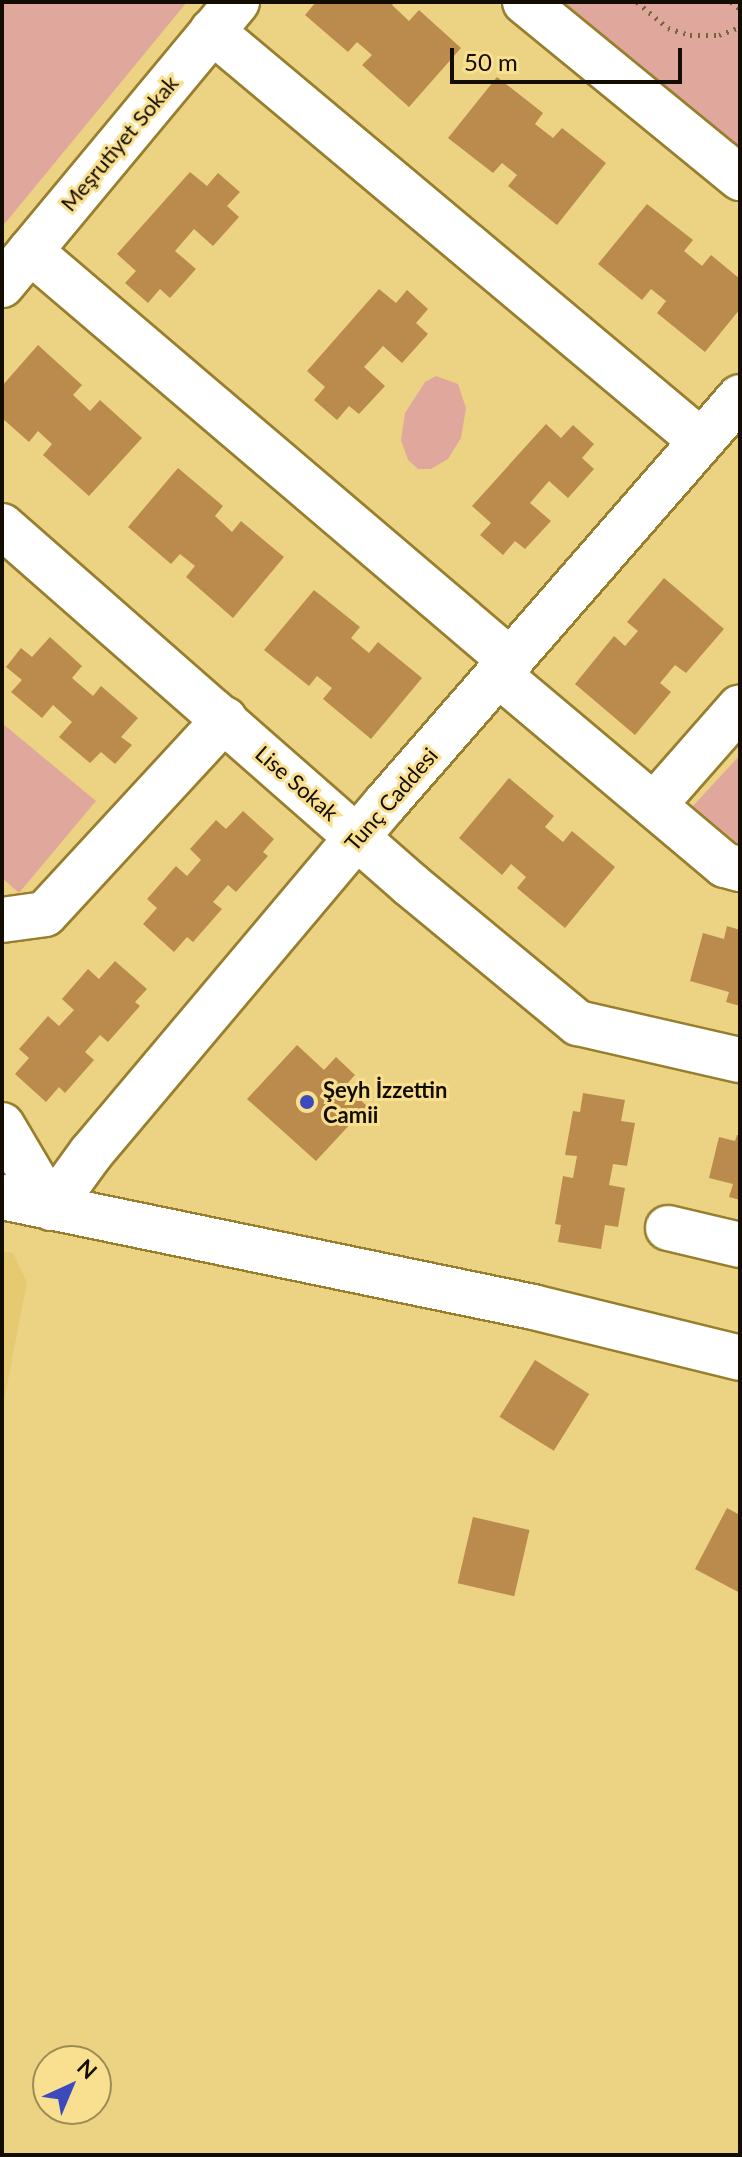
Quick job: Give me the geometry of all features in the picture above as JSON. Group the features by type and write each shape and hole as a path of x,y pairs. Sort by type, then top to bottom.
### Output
{"street":[{"path":"525,2 740,178"},
{"path":"224,16 725,424"},
{"name":"Meşrutiyet Sokak","path":"2,285 224,16"},
{"path":"30,251 505,668 654,805 725,865 740,869"},
{"name":"Tunç Caddesi","path":"51,1208 91,1153 358,836 725,424"},
{"name":"Lise Sokak","path":"8,544 225,719 578,1023 740,1060"},
{"path":"654,805 740,707"},
{"path":"2,920 45,914 225,719"},
{"path":"2,1125 51,1208"},
{"path":"2,1197 533,1307 740,1358"},
{"path":"668,1228 740,1245"}],"path":[{"path":"637,2 668,28 690,35 719,35 740,27"},
{"path":"731,2 740,9"}],"shaded area":[{"path":"2,2 187,2 2,227"},
{"path":"564,2 740,2 740,150"},
{"path":"436,376 458,384 466,408 461,438 448,459 431,469 418,469 408,460 401,440 405,413 425,382"},
{"path":"2,723 96,801 19,893 2,878"},
{"path":"740,755 740,845 693,806"},
{"path":"2,1251 13,1253 27,1282 2,1411"}],"building":[{"path":"316,2 395,2 392,5 409,21 419,10 461,48 409,107 362,65 372,55 357,42 348,52 305,15"},
{"path":"497,77 543,113 535,124 553,138 562,128 606,163 557,225 508,186 517,175 502,163 493,173 448,138"},
{"path":"190,172 207,186 218,173 240,192 227,206 239,217 213,246 194,229 175,251 196,269 170,298 160,289 148,303 125,283 136,271 117,254"},
{"path":"647,204 693,240 684,251 702,266 711,255 740,279 740,309 705,352 657,313 666,301 651,289 642,300 598,264"},
{"path":"379,289 396,303 407,290 428,309 416,323 428,334 402,363 383,346 364,367 385,386 359,414 349,406 337,420 314,400 325,387 307,371"},
{"path":"38,345 82,385 73,395 90,411 100,400 142,438 89,496 43,455 52,444 38,431 29,442 2,418 2,386"},
{"path":"546,424 561,438 573,425 594,444 582,458 594,469 568,498 549,481 530,503 551,521 525,549 515,541 503,555 480,535 491,523 472,506"},
{"path":"178,468 223,506 215,516 232,532 241,521 284,557 233,618 186,577 195,566 180,554 171,564 128,527"},
{"path":"664,578 724,629 686,673 675,665 660,683 671,692 635,735 575,684 614,636 625,646 638,631 627,622"},
{"path":"314,590 360,627 351,638 369,653 378,642 422,678 371,739 323,699 332,688 317,676 309,686 264,650"},
{"path":"50,637 82,666 72,678 93,696 101,686 138,718 121,737 132,745 115,764 101,752 90,763 59,737 72,722 53,705 42,718 11,692 22,680 6,667 21,648 32,657"},
{"path":"509,778 554,816 545,827 563,842 572,831 615,867 565,928 517,888 526,877 511,864 502,875 459,838"},
{"path":"243,811 274,839 263,852 268,856 236,892 228,885 213,902 222,909 193,942 187,937 174,952 143,924 157,908 147,899 176,866 187,876 201,860 190,849 216,820 226,829"},
{"path":"727,926 740,930 740,1006 726,1002 729,992 690,981 703,933 724,939"},
{"path":"115,961 147,989 135,1002 140,1006 108,1042 100,1035 85,1052 94,1060 65,1093 59,1087 46,1102 15,1074 29,1058 19,1049 48,1016 59,1026 74,1010 62,999 88,969 99,979"},
{"name":"Şeyh İzzettin Camii","path":"297,1045 324,1070 336,1057 355,1075 345,1086 367,1106 316,1161 247,1099"},
{"path":"583,1093 625,1100 621,1121 635,1123 627,1166 613,1164 609,1185 625,1188 618,1227 605,1225 601,1249 558,1242 561,1225 555,1224 563,1176 573,1178 577,1156 565,1155 573,1111 580,1112"},
{"path":"740,1135 740,1200 729,1197 733,1184 709,1178 719,1137 735,1141"},
{"path":"535,1360 589,1394 554,1451 499,1417"},
{"path":"727,1508 740,1515 740,1593 695,1569"},
{"path":"473,1517 530,1530 514,1596 458,1583"}],"place":[{"name":"Şeyh İzzettin Camii","path":"307,1102"}]}
